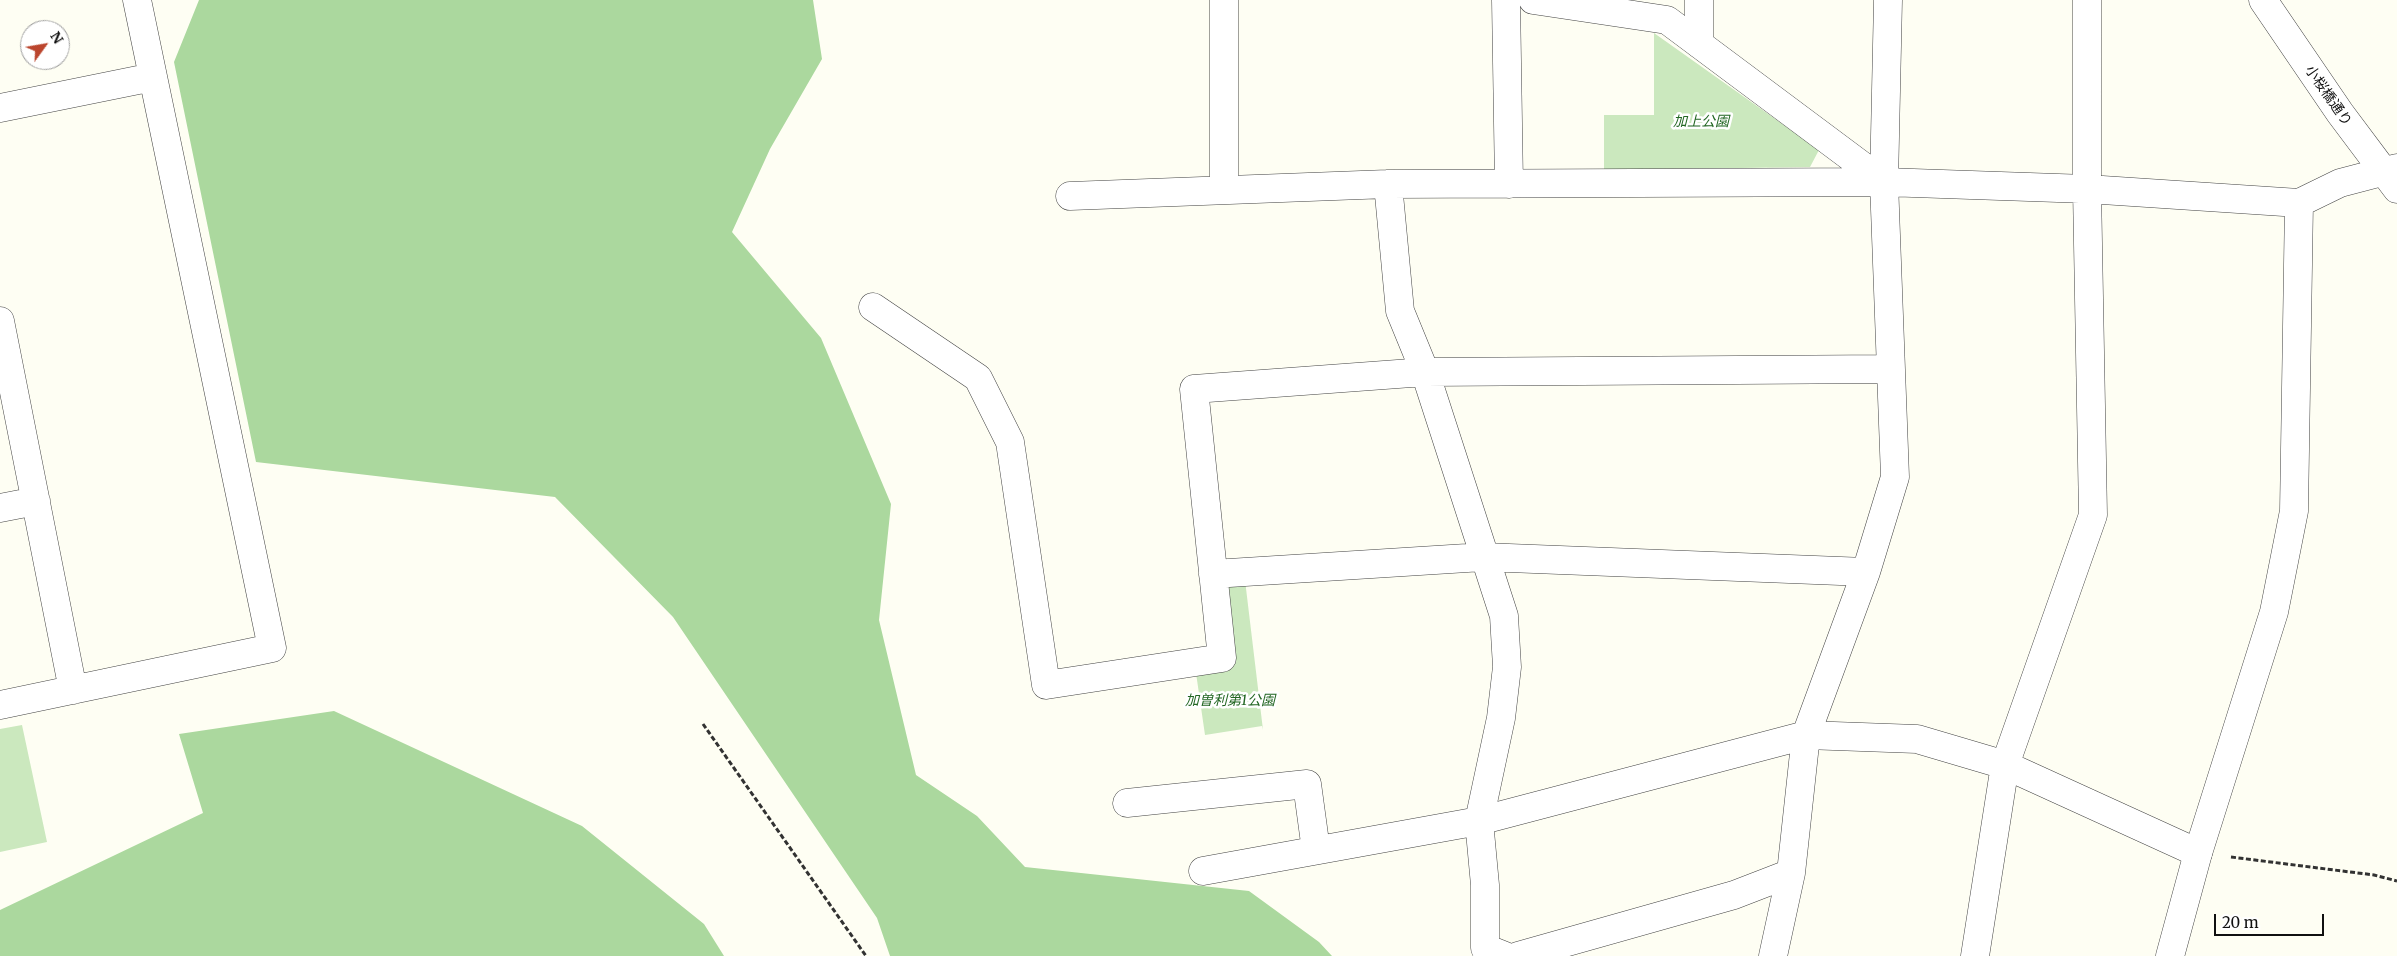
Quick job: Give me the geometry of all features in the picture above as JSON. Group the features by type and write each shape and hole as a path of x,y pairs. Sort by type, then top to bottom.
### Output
{"street":[{"path":"0,705 272,648 137,0"},
{"path":"1224,0 1224,190"},
{"path":"1506,0 1509,184"},
{"path":"1533,0 1667,20 1884,182"},
{"path":"1699,0 1699,44"},
{"path":"1773,956 1791,873 1806,735 1866,572 1895,477 1884,182 1888,0"},
{"path":"1975,956 2006,765 2093,515 2086,189 2087,0"},
{"name":"小桜橋通り","path":"2266,1 2340,113 2393,177"},
{"path":"0,108 153,77"},
{"path":"1070,196 1388,184 1884,182 2086,189 2299,203 2340,184 2393,177"},
{"path":"1388,184 1400,311 1425,372 1483,557 1504,616 1507,667 1501,718 1479,821 1485,885 1485,948 1504,956"},
{"path":"2170,956 2198,853 2274,612 2294,511 2299,203"},
{"path":"873,307 978,378 1010,442 1046,686 1222,658 1194,390 1425,372 1891,369"},
{"path":"0,321 73,690"},
{"path":"0,508 36,500"},
{"path":"1213,574 1483,557 1866,572"},
{"path":"1203,871 1479,821 1806,735 1917,739 2006,765 2198,853"},
{"path":"1128,803 1308,784 1316,850"},
{"path":"1518,956 1734,895 1791,873"}],"path":[{"path":"703,724 866,956"},
{"path":"2198,853 2374,875 2397,881"}],"green space":[{"path":"199,0 813,0 822,59 770,149 732,232 821,338 891,504 879,620 916,775 977,816 1025,867 1249,891 1319,942 1332,956 890,956 877,918 673,617 555,497 256,462 174,62"},
{"name":"加上公園","path":"1654,33 1819,150 1810,167 1604,170 1604,115 1654,115"},
{"name":"加曽利第1公園","path":"1245,580 1263,730 1262,726 1205,735 1196,673 1228,669 1222,592 1234,581"},
{"path":"334,711 582,826 704,924 724,956 0,956 0,910 203,813 179,734"},
{"path":"22,725 47,842 0,852 0,729"}]}
